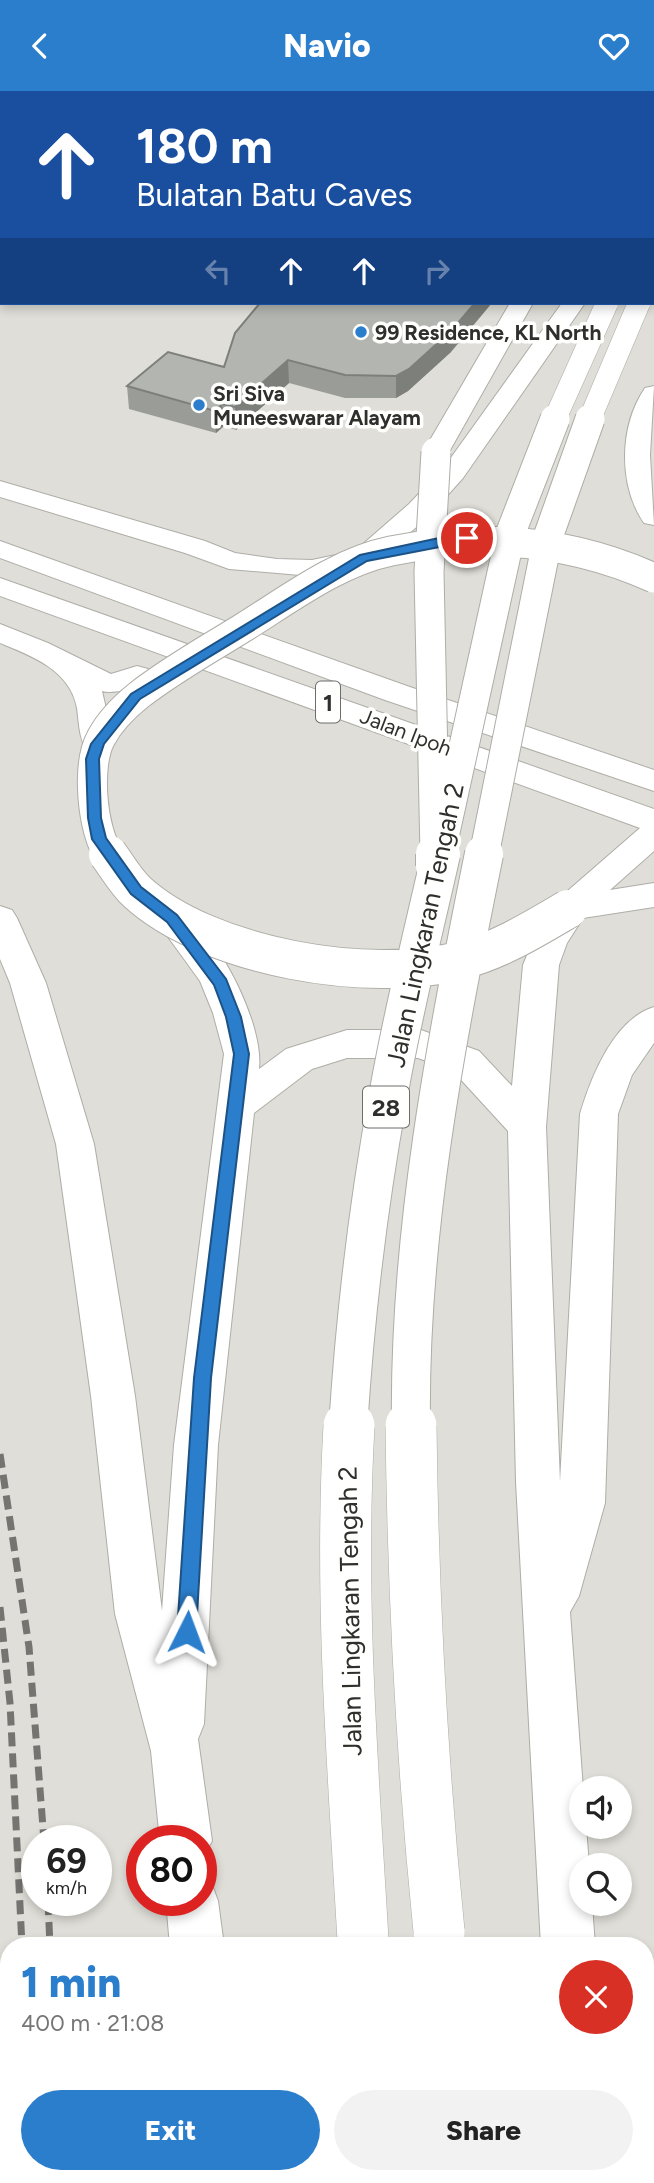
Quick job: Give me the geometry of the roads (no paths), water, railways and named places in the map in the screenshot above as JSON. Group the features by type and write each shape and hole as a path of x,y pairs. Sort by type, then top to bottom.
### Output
{"main road":[{"path":"435,869 429,572 436,452 520,305"},
{"path":"572,305 454,472 419,510 364,558 135,697 98,744 91,772 99,839 136,890 172,919 208,937 279,959 374,968 445,964 511,941 568,909 654,833"},
{"name":"Jalan Lingkaran Tengah 2","path":"364,1937 349,1701 344,1524 352,1365 369,1215 388,1095 435,869 511,532 545,441 606,305"},
{"name":"Jalan Lingkaran Tengah 2","path":"440,1937 427,1812 413,1601 410,1388 414,1287 439,1097 468,932 548,537 578,447 638,305"},
{"path":"654,393 649,425 637,438 636,461 654,517"},
{"path":"0,489 195,547 229,561 312,568 439,541 496,539 575,551 654,578"},
{"path":"195,547 268,549 324,543 370,530 419,510"},
{"path":"0,633 110,684 137,675 267,591 267,586 195,568 152,553 103,520"},
{"name":"Jalan Ipoh","path":"0,549 396,693 654,781"},
{"name":"Jalan Ipoh","path":"0,586 654,821"},
{"path":"61,662 88,691 98,744"},
{"path":"568,909 654,895"},
{"path":"567,1937 538,1482 527,1127 541,965 547,946 568,909"},
{"path":"0,918 28,983 75,1144 113,1397 139,1614 176,1751 184,1825"},
{"path":"172,919 221,983 234,1017 242,1054 196,1445 176,1751"},
{"path":"547,1621 582,1503 599,1114 604,1095 623,1056 632,1042 654,1020"},
{"path":"235,1107 299,1059 347,1044 421,1044 466,1061 527,1127"},
{"path":"194,1916 196,1937"}],"railway":[{"path":"0,1454 29,1647 43,1825"},
{"path":"0,1607 10,1703 22,1937"},
{"path":"49,1916 50,1937"}],"place":[{"name":"99 Residence, KL North","path":"361,332"},
{"name":"Sri Siva Muneeswarar Alayam","path":"199,405"}]}
